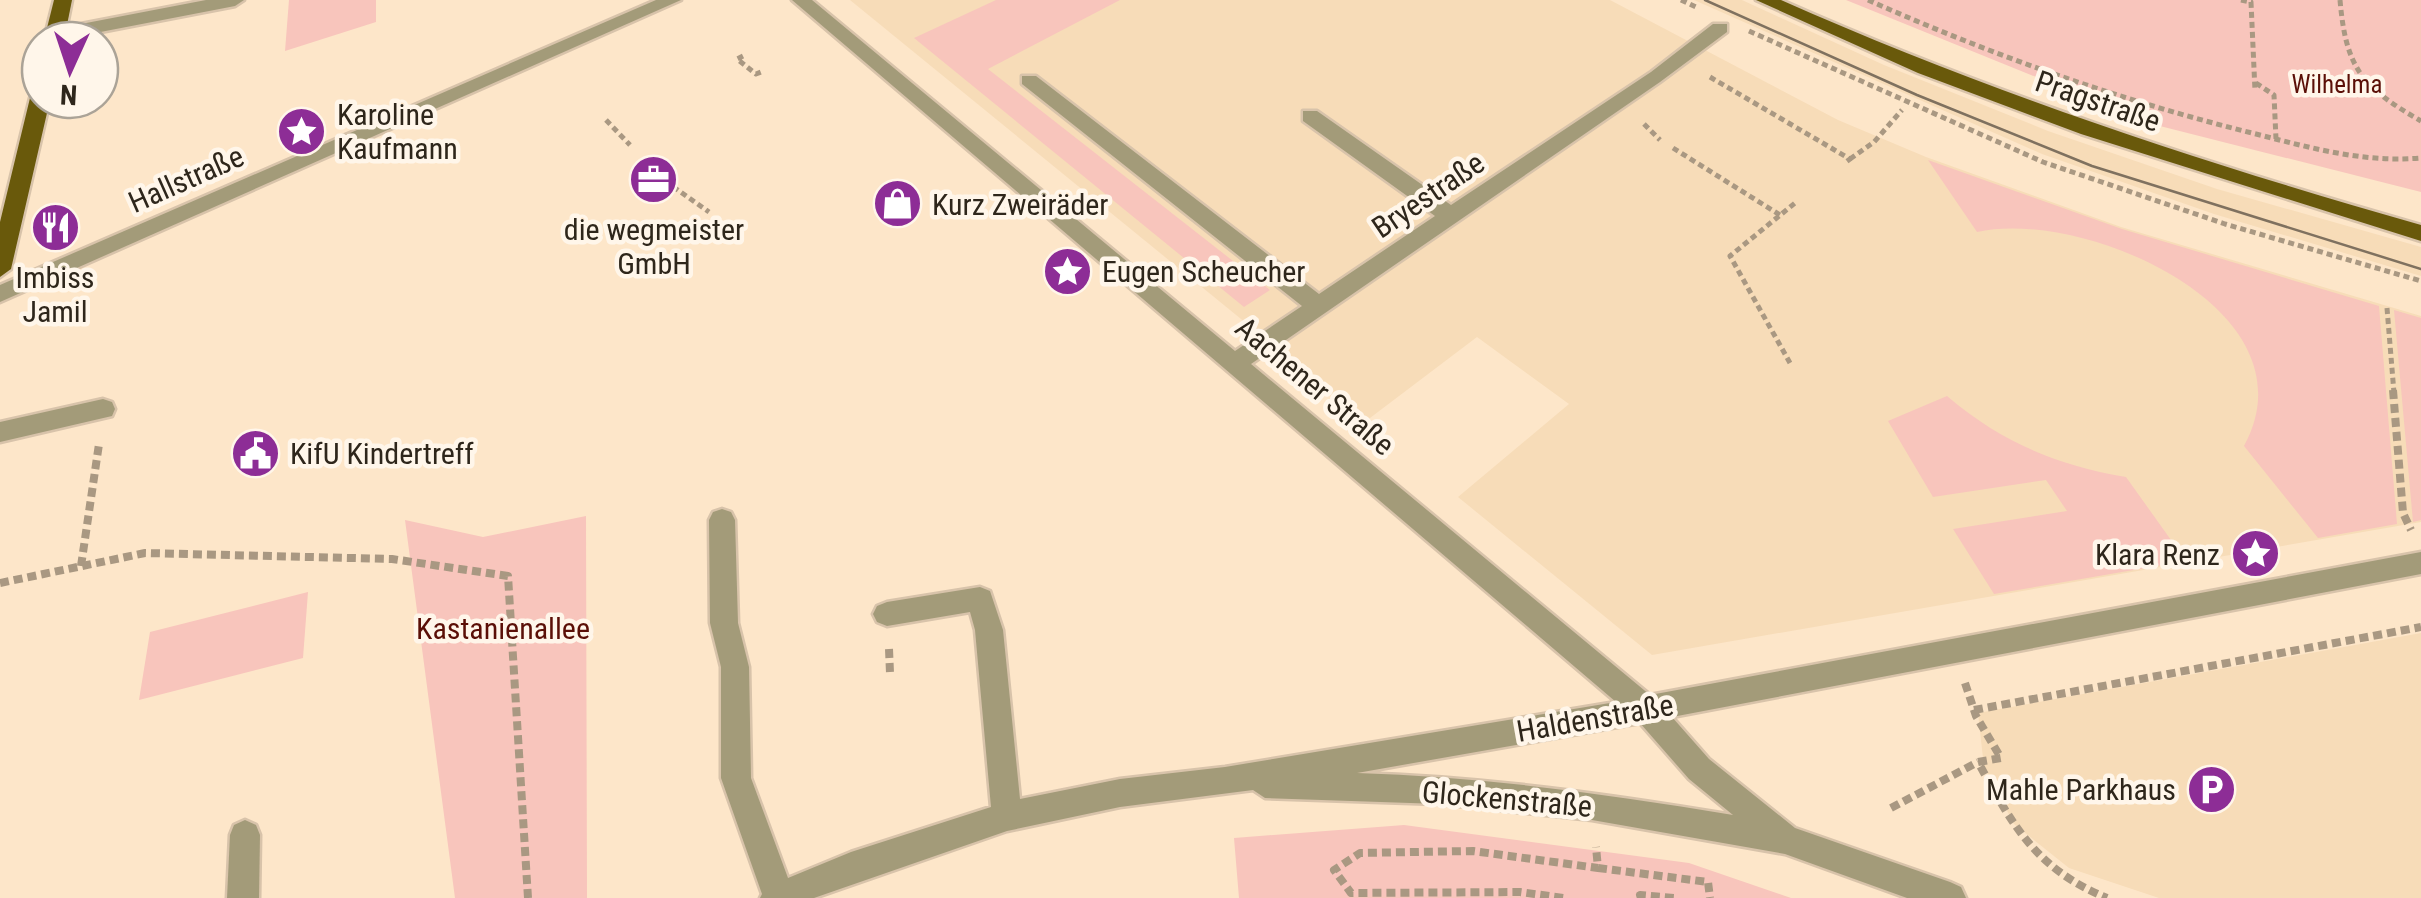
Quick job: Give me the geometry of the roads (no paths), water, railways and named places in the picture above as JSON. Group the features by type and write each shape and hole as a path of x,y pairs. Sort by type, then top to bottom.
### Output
{"main road":[{"name":"Pragstraße","path":"1765,0 1845,37 2022,107 2229,178 2421,234"},
{"path":"0,270 35,120"}],"street":[{"path":"120,24 235,0"},
{"name":"Hallstraße","path":"0,294 672,0"},
{"name":"Aachener Straße","path":"801,0 1647,710"},
{"name":"Bryestraße","path":"1236,362 1720,28"},
{"path":"1029,80 1318,306"},
{"path":"1310,116 1451,216"},
{"path":"0,432 104,409"},
{"path":"722,520 724,623 734,667 736,778 778,897"},
{"name":"Haldenstraße","path":"778,897 851,867 1007,816 1120,794 1225,781 1647,710 2421,563"},
{"path":"887,614 980,600 989,630 1007,816"},
{"name":"Glockenstraße","path":"1647,710 1699,770 1786,840"},
{"name":"Glockenstraße","path":"1225,781 1440,790 1592,806 1786,840 1950,898"},
{"path":"243,898 245,834"}],"tram line":[{"path":"1705,0 1917,95 2092,166 2421,269"}],"place":[{"name":"Karoline Kaufmann","path":"302,131"},
{"name":"die wegmeister GmbH","path":"654,180"},
{"name":"Kurz Zweiräder","path":"897,204"},
{"name":"Imbiss Jamil","path":"55,228"},
{"name":"Eugen Scheucher","path":"1067,271"},
{"name":"KifU Kindertreff","path":"255,453"},
{"name":"Klara Renz","path":"2255,554"},
{"name":"Mahle Parkhaus","path":"2211,789"}],"park label":[{"name":"Wilhelma","path":"2337,84"},
{"name":"Kastanienallee","path":"503,628"}]}
